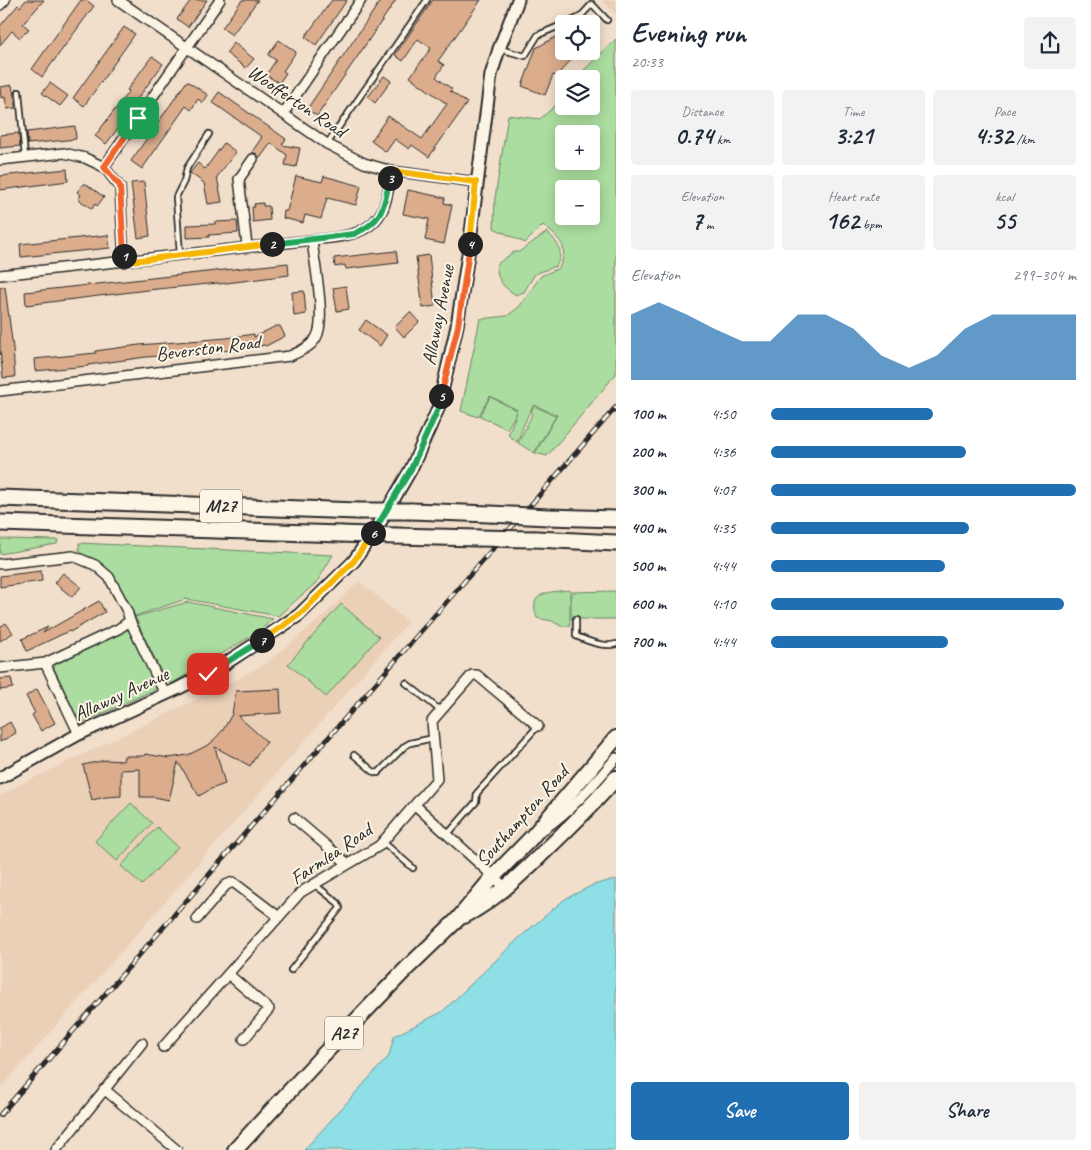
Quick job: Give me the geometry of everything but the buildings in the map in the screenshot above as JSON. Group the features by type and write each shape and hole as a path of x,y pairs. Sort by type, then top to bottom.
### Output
{"highway":[{"name":"M27","path":"0,498 616,519"},
{"name":"M27","path":"0,523 616,543"}],"main road":[{"name":"Southampton Road","path":"235,1150 406,968 457,920 493,877 531,838 616,738"},
{"name":"Southampton Road","path":"457,920 482,907 506,888 586,811 616,778"}],"street":[{"path":"0,5 5,0"},
{"name":"Woofferton Road","path":"118,0 327,144 364,163 392,171 476,182"},
{"path":"147,105 220,0"},
{"path":"283,114 361,0"},
{"name":"Allaway Avenue","path":"0,778 79,734 220,667 299,615 354,561 381,521 411,469 438,409 458,326 491,75 518,0"},
{"path":"104,167 138,118"},
{"path":"0,160 64,153 84,158 104,167 120,186 124,262"},
{"path":"247,246 239,179 253,159"},
{"path":"0,275 354,234 366,229 376,220 384,208 392,171"},
{"name":"Beverston Road","path":"0,391 290,356 304,349 316,338 320,321 312,240"},
{"path":"0,564 73,556 95,564 110,577 164,694"},
{"path":"0,668 45,663 118,629 130,621"},
{"path":"45,663 79,734"},
{"name":"Farmlea Road","path":"163,1047 301,892 379,846 437,779 432,721 472,675 478,675 538,726"},
{"path":"531,838 562,817 616,758"},
{"path":"415,805 506,888"},
{"path":"294,818 348,864"},
{"path":"197,919 226,885 231,882 279,917"},
{"path":"228,974 269,1009 244,1039"},
{"path":"56,1150 142,1043"},
{"path":"104,1089 177,1150"}],"lane":[{"path":"327,144 427,0"},
{"path":"582,15 592,4 607,20"},
{"path":"499,49 525,56 538,35 555,28"},
{"path":"19,92 25,157"},
{"path":"180,255 176,198 184,182 187,168 210,134"},
{"path":"576,619 576,636 589,642 611,646 616,644"},
{"path":"406,683 441,711"},
{"path":"447,835 476,802 477,793 538,726"},
{"path":"354,755 374,772 378,773 405,746 410,743 434,738"},
{"path":"383,842 413,868"},
{"path":"290,970 340,908 340,905 314,884"}],"shaded area":[{"path":"601,0 616,0 616,14"},
{"path":"359,581 408,622 0,1089 0,796 232,682 266,663 321,618"}],"green space":[{"path":"616,39 616,374 547,456 535,453 557,415 534,405 517,442 508,435 517,412 507,429 480,416 490,397 517,410 490,396 478,417 461,411 480,319 507,316 519,307 541,276 559,268 564,254 562,244 543,225 525,243 494,228 495,198 508,115 540,119 555,106 555,115 600,115 600,70 584,70 594,60 600,60 600,54"},
{"path":"547,232 559,248 559,261 556,266 535,274 524,292 516,295 507,289 499,279 497,264 514,252 519,252"},
{"path":"534,406 556,416 534,453 518,443 531,417"},
{"path":"0,539 58,540 57,544 0,554"},
{"path":"79,543 333,555 317,582 278,616 186,599 135,616 115,578 97,560 79,555"},
{"path":"570,590 570,626 561,626 552,621 537,618 535,603 538,598 548,593"},
{"path":"616,591 616,619 571,619 571,592"},
{"path":"188,602 273,619 258,632 171,684 164,678 135,617"},
{"path":"341,604 379,637 326,697 288,664"},
{"path":"128,629 158,688 80,724 54,668 56,662"},
{"path":"131,803 152,823 117,861 95,841"},
{"path":"157,827 178,847 142,885 121,866"}],"water":[{"path":"616,879 616,1150 304,1150 389,1056 394,1036 442,1012 519,938 565,899 593,885"}],"railway":[{"path":"0,1115 616,407"}],"route":[{"path":"138,118 104,167 120,186 124,262 354,234 366,229 376,220 384,208 392,171 476,182 458,326 438,409 411,469 381,521 354,561 299,615 208,674"}]}
